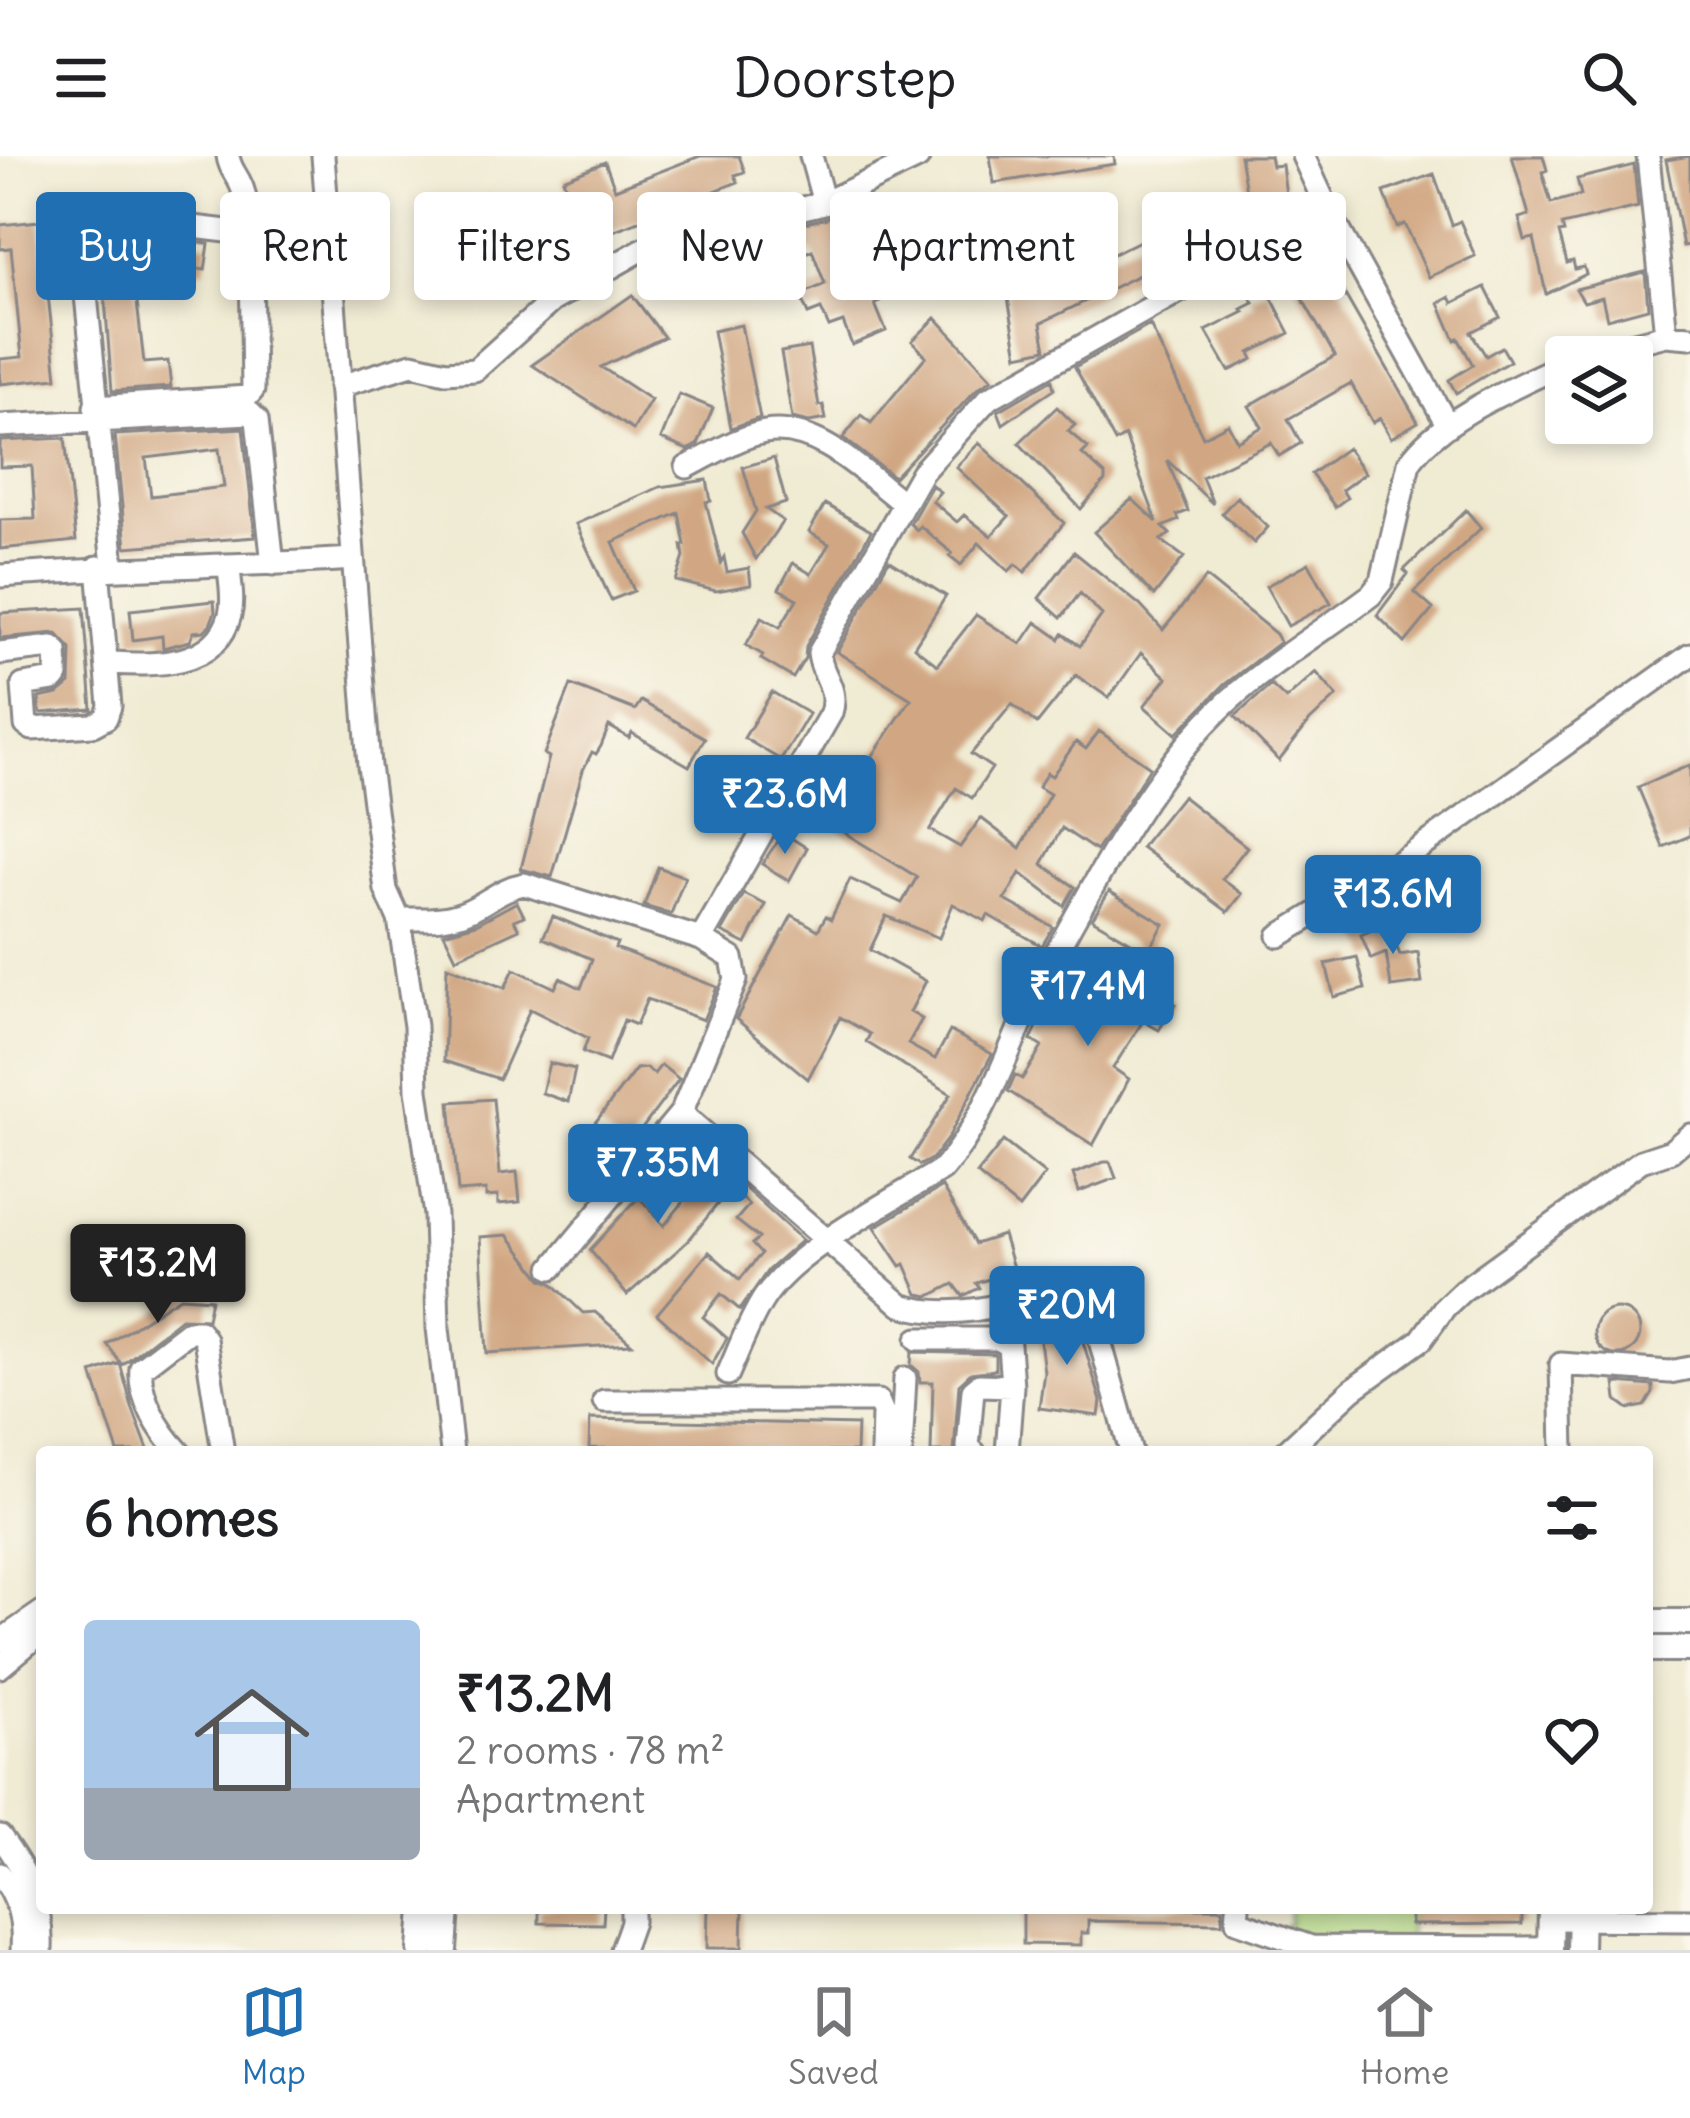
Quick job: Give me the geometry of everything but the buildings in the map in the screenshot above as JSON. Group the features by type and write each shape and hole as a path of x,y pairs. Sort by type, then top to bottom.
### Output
{"street":[{"path":"228,156 230,171 240,180 243,192"},
{"path":"323,156 369,766 386,890 400,919 435,1215 438,1328 451,1446"},
{"path":"811,156 824,202"},
{"path":"1303,156 1320,192"},
{"path":"1648,156 1666,335"},
{"path":"340,386 412,364 446,372 475,370 552,301 634,252 824,202 892,162 918,158"},
{"path":"0,426 96,414 247,397 253,390 251,261 235,232 102,216 79,225 96,414 106,567 110,706 106,718 93,725 32,729 26,724 23,685 57,676 56,651 52,647 0,653"},
{"path":"1346,242 1448,426"},
{"path":"701,939 831,713 834,687 819,653 922,472 988,399 1164,300"},
{"path":"1653,338 1690,337"},
{"path":"728,1374 766,1295 829,1239 944,1169 953,1157 990,1092 1048,968 1164,773 1218,710 1371,595 1387,564 1409,463 1448,426 1545,374"},
{"path":"96,414 250,413 257,419 273,564"},
{"path":"687,467 753,436 775,431 797,434 821,442 903,503"},
{"path":"0,576 106,567 229,568 353,559"},
{"path":"108,663 162,664 203,652 226,626 230,614 229,568"},
{"path":"1279,935 1412,854 1690,655"},
{"path":"400,919 443,919 468,911 508,886 524,884 701,939 732,958 736,980 681,1113 552,1268"},
{"path":"681,1113 829,1239 891,1299 921,1311 983,1310 1070,1287 1080,1289 1090,1305 1129,1446"},
{"path":"1291,1446 1352,1390 1421,1340 1463,1290 1641,1161 1671,1151 1690,1136"},
{"path":"175,1446 150,1411 141,1368 189,1331 199,1331 205,1340 222,1446"},
{"path":"918,1339 1005,1341 1012,1386 1007,1446"},
{"path":"1563,1446 1562,1364 1670,1372 1690,1368"},
{"path":"902,1446 905,1378"},
{"path":"968,1446 974,1390 979,1385 1012,1386"},
{"path":"604,1401 878,1401 884,1412 882,1446"},
{"path":"0,1641 36,1616"},
{"path":"1653,1622 1690,1622"},
{"path":"0,1667 36,1637"},
{"path":"1653,1649 1690,1649"},
{"path":"0,1836 35,1875"},
{"path":"2,1876 35,1875"},
{"path":"2,1876 16,1896 24,1930 22,1950"},
{"path":"40,1914 41,1950"},
{"path":"421,1950 424,1914"},
{"path":"444,1950 447,1914"},
{"path":"622,1950 631,1914"},
{"path":"1238,1914 1238,1921 1311,1946 1550,1949 1551,1914 1690,1920"},
{"path":"1580,1914 1580,1950"}],"green space":[{"path":"1289,1914 1411,1914 1408,1947 1275,1935 1289,1923"}]}
